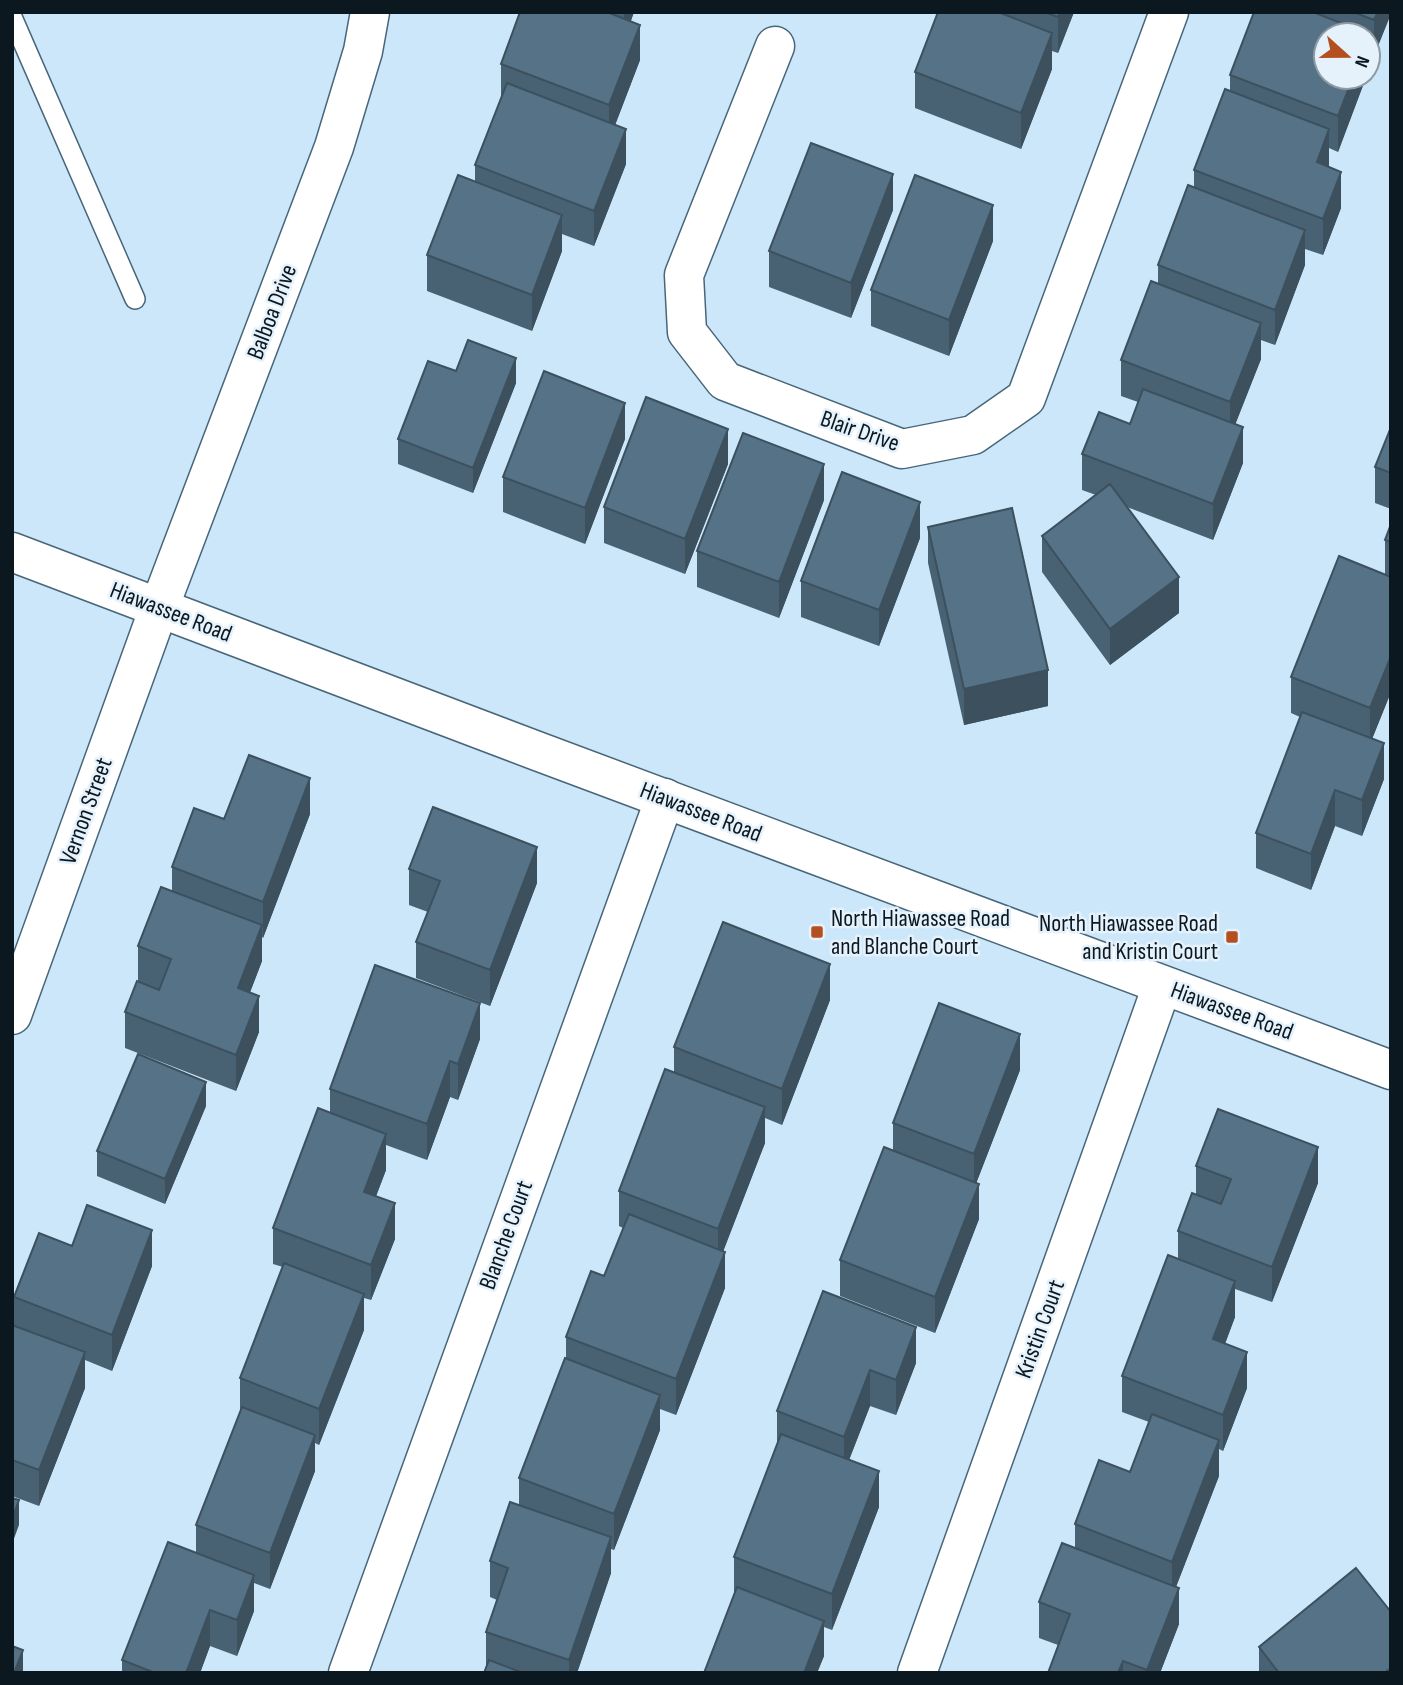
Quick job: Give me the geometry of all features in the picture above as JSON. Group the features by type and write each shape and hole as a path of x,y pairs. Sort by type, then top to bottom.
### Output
{"street":[{"name":"Balboa Drive","path":"159,608 334,147 363,51 370,12"},
{"name":"Blair Drive","path":"775,46 684,275 687,332 724,381 902,449 973,435 1026,398 1169,12"},
{"name":"Hiawassee Road","path":"12,552 1391,1070"},
{"name":"Vernon Street","path":"12,1015 159,608"},
{"name":"Blanche Court","path":"348,1673 665,798"},
{"name":"Kristin Court","path":"917,1673 1162,986"}],"lane":[{"path":"12,17 135,299"}],"building":[{"path":"520,12 607,12 640,25 609,105 501,64"},
{"path":"938,12 998,12 1052,33 1021,113 915,72"},
{"path":"1044,12 1060,12 1058,17"},
{"path":"1254,12 1313,12 1336,21 1312,21 1312,91 1348,91 1338,116 1230,75"},
{"path":"1353,12 1378,12 1374,20"},
{"path":"507,83 626,129 594,211 475,165"},
{"path":"1225,89 1329,129 1317,162 1341,172 1323,219 1194,170"},
{"path":"811,143 893,174 851,283 769,251"},
{"path":"458,175 562,215 532,295 427,255"},
{"path":"915,175 993,205 949,320 871,290"},
{"path":"1188,185 1305,230 1275,310 1158,265"},
{"path":"1151,281 1261,323 1230,402 1121,360"},
{"path":"468,340 516,358 473,468 398,439 428,361 456,371"},
{"path":"544,371 625,403 585,508 503,477"},
{"path":"1143,389 1243,427 1213,504 1082,454 1099,412 1130,424"},
{"path":"646,397 728,429 685,539 604,507"},
{"path":"1391,427 1391,473 1375,467"},
{"path":"743,433 824,464 779,582 697,551"},
{"path":"842,472 920,502 879,610 801,581"},
{"path":"1110,484 1179,577 1110,629 1042,536"},
{"path":"1012,508 1048,670 964,689 928,527"},
{"path":"1391,524 1391,542 1385,540"},
{"path":"1339,556 1391,577 1391,656 1370,708 1291,677"},
{"path":"1302,712 1384,743 1362,800 1335,790 1311,854 1256,833"},
{"path":"249,755 310,778 263,902 172,867 194,808 224,819"},
{"path":"433,807 537,847 490,970 416,942 440,881 409,869"},
{"path":"161,887 262,925 238,988 259,996 236,1055 125,1012 137,981 159,990 171,959 138,946"},
{"path":"723,922 830,964 782,1089 674,1047"},
{"path":"375,965 480,1003 458,1064 450,1061 427,1124 330,1089"},
{"path":"939,1003 1020,1034 974,1154 893,1123"},
{"path":"138,1054 206,1082 165,1179 97,1151"},
{"path":"665,1069 765,1107 718,1229 619,1191"},
{"path":"318,1108 386,1134 364,1192 395,1203 371,1265 273,1228"},
{"path":"1218,1109 1318,1147 1272,1267 1178,1231 1192,1193 1221,1204 1231,1179 1196,1166"},
{"path":"884,1147 979,1184 935,1297 840,1260"},
{"path":"87,1205 152,1230 112,1335 14,1297 39,1233 72,1246"},
{"path":"629,1214 725,1252 676,1379 566,1337 591,1271 604,1276"},
{"path":"1168,1255 1235,1281 1213,1339 1247,1352 1223,1415 1122,1376"},
{"path":"284,1263 364,1294 319,1409 240,1378"},
{"path":"823,1291 916,1327 896,1380 870,1370 844,1437 777,1411"},
{"path":"12,1325 85,1352 39,1470 12,1460"},
{"path":"565,1358 660,1395 614,1514 519,1478"},
{"path":"242,1407 315,1435 270,1553 196,1525"},
{"path":"1152,1414 1219,1440 1172,1562 1075,1524 1099,1460 1130,1472"},
{"path":"781,1434 879,1471 832,1594 734,1557"},
{"path":"12,1498 19,1500 12,1519"},
{"path":"510,1502 611,1537 569,1660 486,1632 508,1568 490,1561"},
{"path":"168,1542 254,1575 237,1620 210,1610 186,1673 155,1673 122,1660"},
{"path":"1062,1543 1179,1588 1147,1670 1123,1661 1118,1673 1048,1673 1070,1614 1039,1602"},
{"path":"1356,1568 1391,1612 1391,1668 1384,1673 1279,1673 1259,1647"},
{"path":"737,1587 824,1621 804,1673 704,1673"},
{"path":"12,1646 23,1650 14,1673 12,1673"},
{"path":"489,1660 523,1673 484,1673"}],"place":[{"name":"North Hiawassee Road and Blanche Court","path":"817,932"},
{"name":"North Hiawassee Road and Kristin Court","path":"1232,937"}]}
